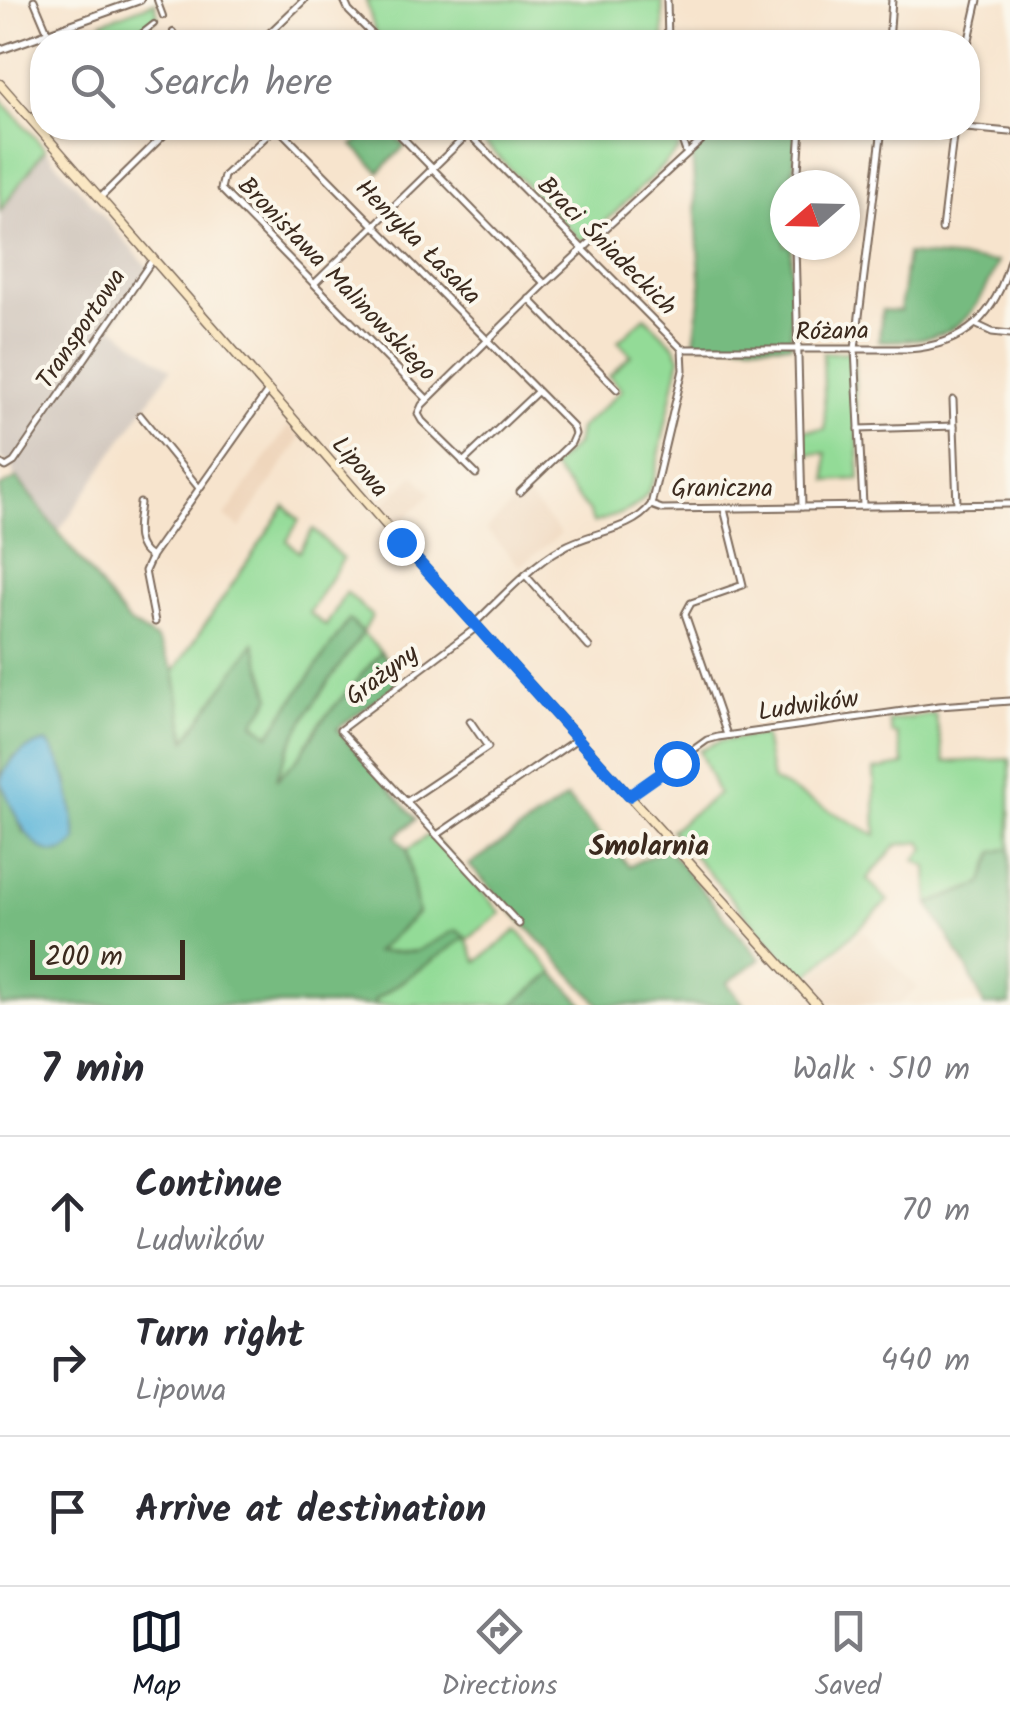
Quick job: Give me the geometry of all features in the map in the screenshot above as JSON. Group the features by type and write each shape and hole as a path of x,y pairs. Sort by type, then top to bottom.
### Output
{"main road":[{"name":"Lipowa","path":"0,84 30,118"},
{"name":"Lipowa","path":"49,140 476,626 817,1005"}],"street":[{"path":"34,0 47,30"},
{"path":"56,30 140,0"},
{"path":"157,0 162,16"},
{"path":"273,30 304,0"},
{"path":"344,0 368,30"},
{"path":"667,0 668,30"},
{"path":"890,30 892,0"},
{"path":"971,30 978,0"},
{"path":"146,30 154,24"},
{"path":"0,50 30,39"},
{"path":"980,129 1010,132"},
{"path":"100,198 159,140"},
{"name":"Bronisława Malinowskiego","path":"264,140 223,178 223,191 428,399"},
{"name":"Henryka Łasaka","path":"289,140 573,427 575,437 520,492"},
{"path":"405,140 545,284"},
{"path":"315,283 463,140"},
{"name":"Braci Śniadeckich","path":"475,140 682,349"},
{"path":"682,140 686,152"},
{"path":"476,474 418,414 428,399 700,140"},
{"path":"797,170 800,140"},
{"path":"863,506 856,349 881,140"},
{"path":"942,229 953,140"},
{"name":"Transportowa","path":"3,465 14,462 153,259"},
{"path":"795,260 802,507"},
{"path":"1010,260 998,292 976,325 1010,334"},
{"path":"529,300 617,389"},
{"name":"Różana","path":"682,349 929,347 959,338 976,325"},
{"path":"651,505 682,370 682,349"},
{"path":"155,622 145,571 151,557 268,391"},
{"path":"463,462 538,391"},
{"path":"953,400 956,504"},
{"path":"140,415 199,488"},
{"path":"859,428 954,426"},
{"path":"140,503 138,542 151,557"},
{"name":"Graniczna","path":"476,626 561,548 635,521 651,505 662,509 1010,504"},
{"path":"724,508 743,585 691,603 685,614 727,735"},
{"path":"527,577 589,647"},
{"name":"Grażyny","path":"476,626 340,730 519,924"},
{"name":"Ludwików","path":"629,796 707,740 727,735 939,706 1010,701"},
{"path":"406,802 488,747 470,721"},
{"path":"437,835 578,739"}],"shaded area":[{"path":"45,149 150,270 112,326 171,369 59,531 12,472 14,468 0,457 0,211"},
{"path":"289,425 300,439 240,528 225,516"},
{"path":"414,475 431,493 397,527 380,508"},
{"path":"524,492 561,534 520,566 486,530"},
{"path":"863,931 917,988 898,1005 830,1005 809,981"}],"green space":[{"path":"366,0 662,0 663,30 374,30"},
{"path":"155,2 158,16 141,30 105,30 102,22"},
{"path":"0,98 30,132 30,140 37,140 45,149 0,211"},
{"path":"359,140 399,140 405,146 379,172 353,145"},
{"path":"482,140 677,140 679,150 587,240 579,239"},
{"path":"709,140 796,140 794,170 770,170 770,260 791,260 791,345 694,342 701,291 692,154"},
{"path":"907,254 998,262 978,303 955,327 924,338 879,341 882,310 900,311"},
{"path":"645,317 674,345 680,357 654,479 638,504 593,523 589,512 551,467 576,445 579,429 622,390 609,376 631,355 618,341"},
{"path":"853,352 860,479 827,481 826,453 803,454 803,430 825,429 823,353"},
{"path":"17,478 127,621 157,640 174,671 186,740 254,643 271,697 254,723 269,735 349,620 363,633 303,722 276,780 300,756 319,725 381,652 401,681 337,729 416,819 396,836 407,850 418,913 376,952 417,951 456,930 466,937 374,1000 377,1005 0,1005 0,780 24,833 71,809 67,779 14,756 0,778 0,487"},
{"path":"285,506 299,520 287,541 299,552 313,529 343,559 309,613 326,626 346,592 372,616 363,633 349,620 269,735 254,723 254,645 186,741 174,671"},
{"path":"363,633 381,652 275,783 287,747 307,711"},
{"path":"935,714 945,762 1010,759 1010,848 994,853 982,884 929,904 927,867 915,860 925,849 921,842 897,845 867,879 888,901 803,980 671,830 718,794 699,750 720,741 764,735 772,780 876,835 874,770 904,765 897,734 892,734 889,721"},
{"path":"567,798 629,866 667,848 760,959 727,983 744,1005 600,1005 469,865"},
{"path":"430,834 501,913 467,940 477,962 517,930 554,973 512,1005 377,1005 374,1001 465,938 456,930 417,951 375,953 418,913 407,850"},
{"path":"1010,848 1010,1005 984,1005 929,904 982,884 994,852"},
{"path":"554,973 584,1005 512,1005"}],"water":[{"path":"47,742 65,777 77,841 63,851 50,852 28,835 0,780 18,755"}],"district":[{"name":"Smolarnia","path":"649,845"}],"route":[{"path":"401,542 629,796 676,763"}]}
